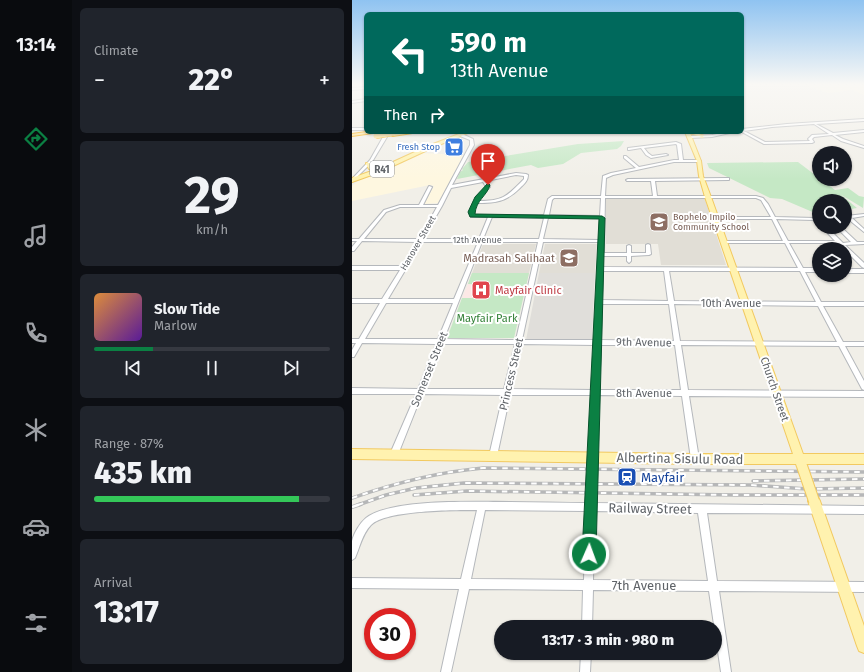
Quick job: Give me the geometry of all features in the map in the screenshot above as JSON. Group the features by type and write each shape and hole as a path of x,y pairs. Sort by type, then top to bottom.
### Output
{"highway":[{"path":"352,140 375,134"},
{"path":"352,135 393,134"}],"main road":[{"name":"R41","path":"353,180 386,168 410,156 465,134"},
{"path":"470,139 471,134"},
{"path":"689,134 702,136"},
{"name":"Church Street","path":"689,134 699,161 702,179 708,197 864,646"},
{"path":"368,164 368,167 372,169 386,168"},
{"name":"Albertina Sisulu Road","path":"352,454 493,456 593,462 695,459 801,463 864,459"}],"street":[{"path":"744,131 773,125 815,124 864,120"},
{"path":"815,124 842,140 864,147"},
{"path":"352,130 364,129"},
{"path":"744,132 764,142 812,142 810,139 811,137 864,131"},
{"path":"353,180 368,164 384,138 383,134"},
{"path":"702,136 717,134"},
{"path":"462,135 470,139"},
{"name":"Hanover Street","path":"352,355 440,206 472,145 473,141 470,139"},
{"path":"629,149 662,144 678,144 681,160"},
{"path":"662,144 663,151 674,161"},
{"path":"642,147 651,157 666,155"},
{"path":"625,158 638,168"},
{"path":"587,620 604,178 612,174 674,161 699,161"},
{"path":"450,187 516,174 526,175 526,179 508,198 492,202 476,202"},
{"path":"628,180 728,179"},
{"path":"484,180 488,188 478,197 471,212 472,215 490,217 602,218"},
{"path":"653,180 656,197"},
{"path":"420,206 430,187"},
{"name":"Princess Street","path":"493,456 551,198 555,196 603,197"},
{"path":"603,197 761,198 765,201 864,387"},
{"path":"352,250 385,211 397,207 440,206"},
{"path":"852,216 864,215"},
{"name":"Somerset Street","path":"394,454 490,217"},
{"path":"716,218 812,219"},
{"path":"852,222 864,231"},
{"path":"831,234 840,242"},
{"path":"845,234 855,243 864,242"},
{"name":"12th Avenue","path":"352,240 601,241"},
{"path":"724,242 812,242"},
{"path":"648,245 650,262"},
{"path":"629,246 629,261"},
{"path":"601,255 649,254"},
{"path":"852,254 864,266"},
{"path":"352,268 404,268"},
{"path":"600,269 812,270"},
{"path":"666,269 695,459"},
{"path":"852,271 864,271"},
{"path":"352,300 456,301"},
{"name":"10th Avenue","path":"599,302 864,304"},
{"name":"9th Avenue","path":"352,341 864,344"},
{"name":"8th Avenue","path":"352,391 596,392 778,395 864,394"},
{"name":"Railway Street","path":"352,555 360,534 366,524 376,517 412,509 432,507 591,503 702,508 816,505 864,510"},
{"path":"446,672 482,506"},
{"path":"702,508 726,672"},
{"name":"7th Avenue","path":"352,583 864,587"},
{"path":"585,672 586,660"}],"shaded area":[{"path":"422,153 464,155 438,203 424,204 434,186 430,185 352,201 352,186 358,181"},
{"name":"Bophelo Impilo Community School","path":"606,199 705,199 726,265 661,265 658,244 606,244"},
{"path":"483,244 536,244 523,298 483,298 487,285 468,284"},
{"name":"Madrasah Salihaat","path":"545,244 597,244 595,273 539,273"},
{"path":"539,273 595,273 592,340 526,340"},
{"path":"468,284 487,284 483,298 462,298"}],"green space":[{"path":"624,141 617,149 581,153 563,164 538,168 531,165 457,179 460,172 468,162 578,144"},
{"path":"798,162 812,173 812,186 830,186 835,190 848,188 859,196 864,197 863,208 852,201 852,194 812,194 812,212 782,199 770,198 709,168 707,163"},
{"path":"852,204 857,208 852,209"},
{"name":"Mayfair Park","path":"472,273 529,273 514,338 447,338 462,298 483,298 487,285 468,284"}],"railway":[{"path":"352,498 417,479 450,472 483,468 864,472"},
{"path":"753,481 864,479"},
{"path":"358,505 386,495 416,488 464,483 750,485 807,489 864,488"},
{"path":"414,495 467,491 735,495 864,495"},
{"path":"352,507 358,505"}],"place":[{"name":"Fresh Stop","path":"454,147"},
{"name":"Bophelo Impilo Community School","path":"659,222"},
{"name":"Madrasah Salihaat","path":"569,258"},
{"name":"Mayfair Clinic","path":"481,290"},
{"name":"Mayfair","path":"627,477"}],"route":[{"path":"488,185 488,188 478,197 471,212 473,216 602,218 589,554"}]}
